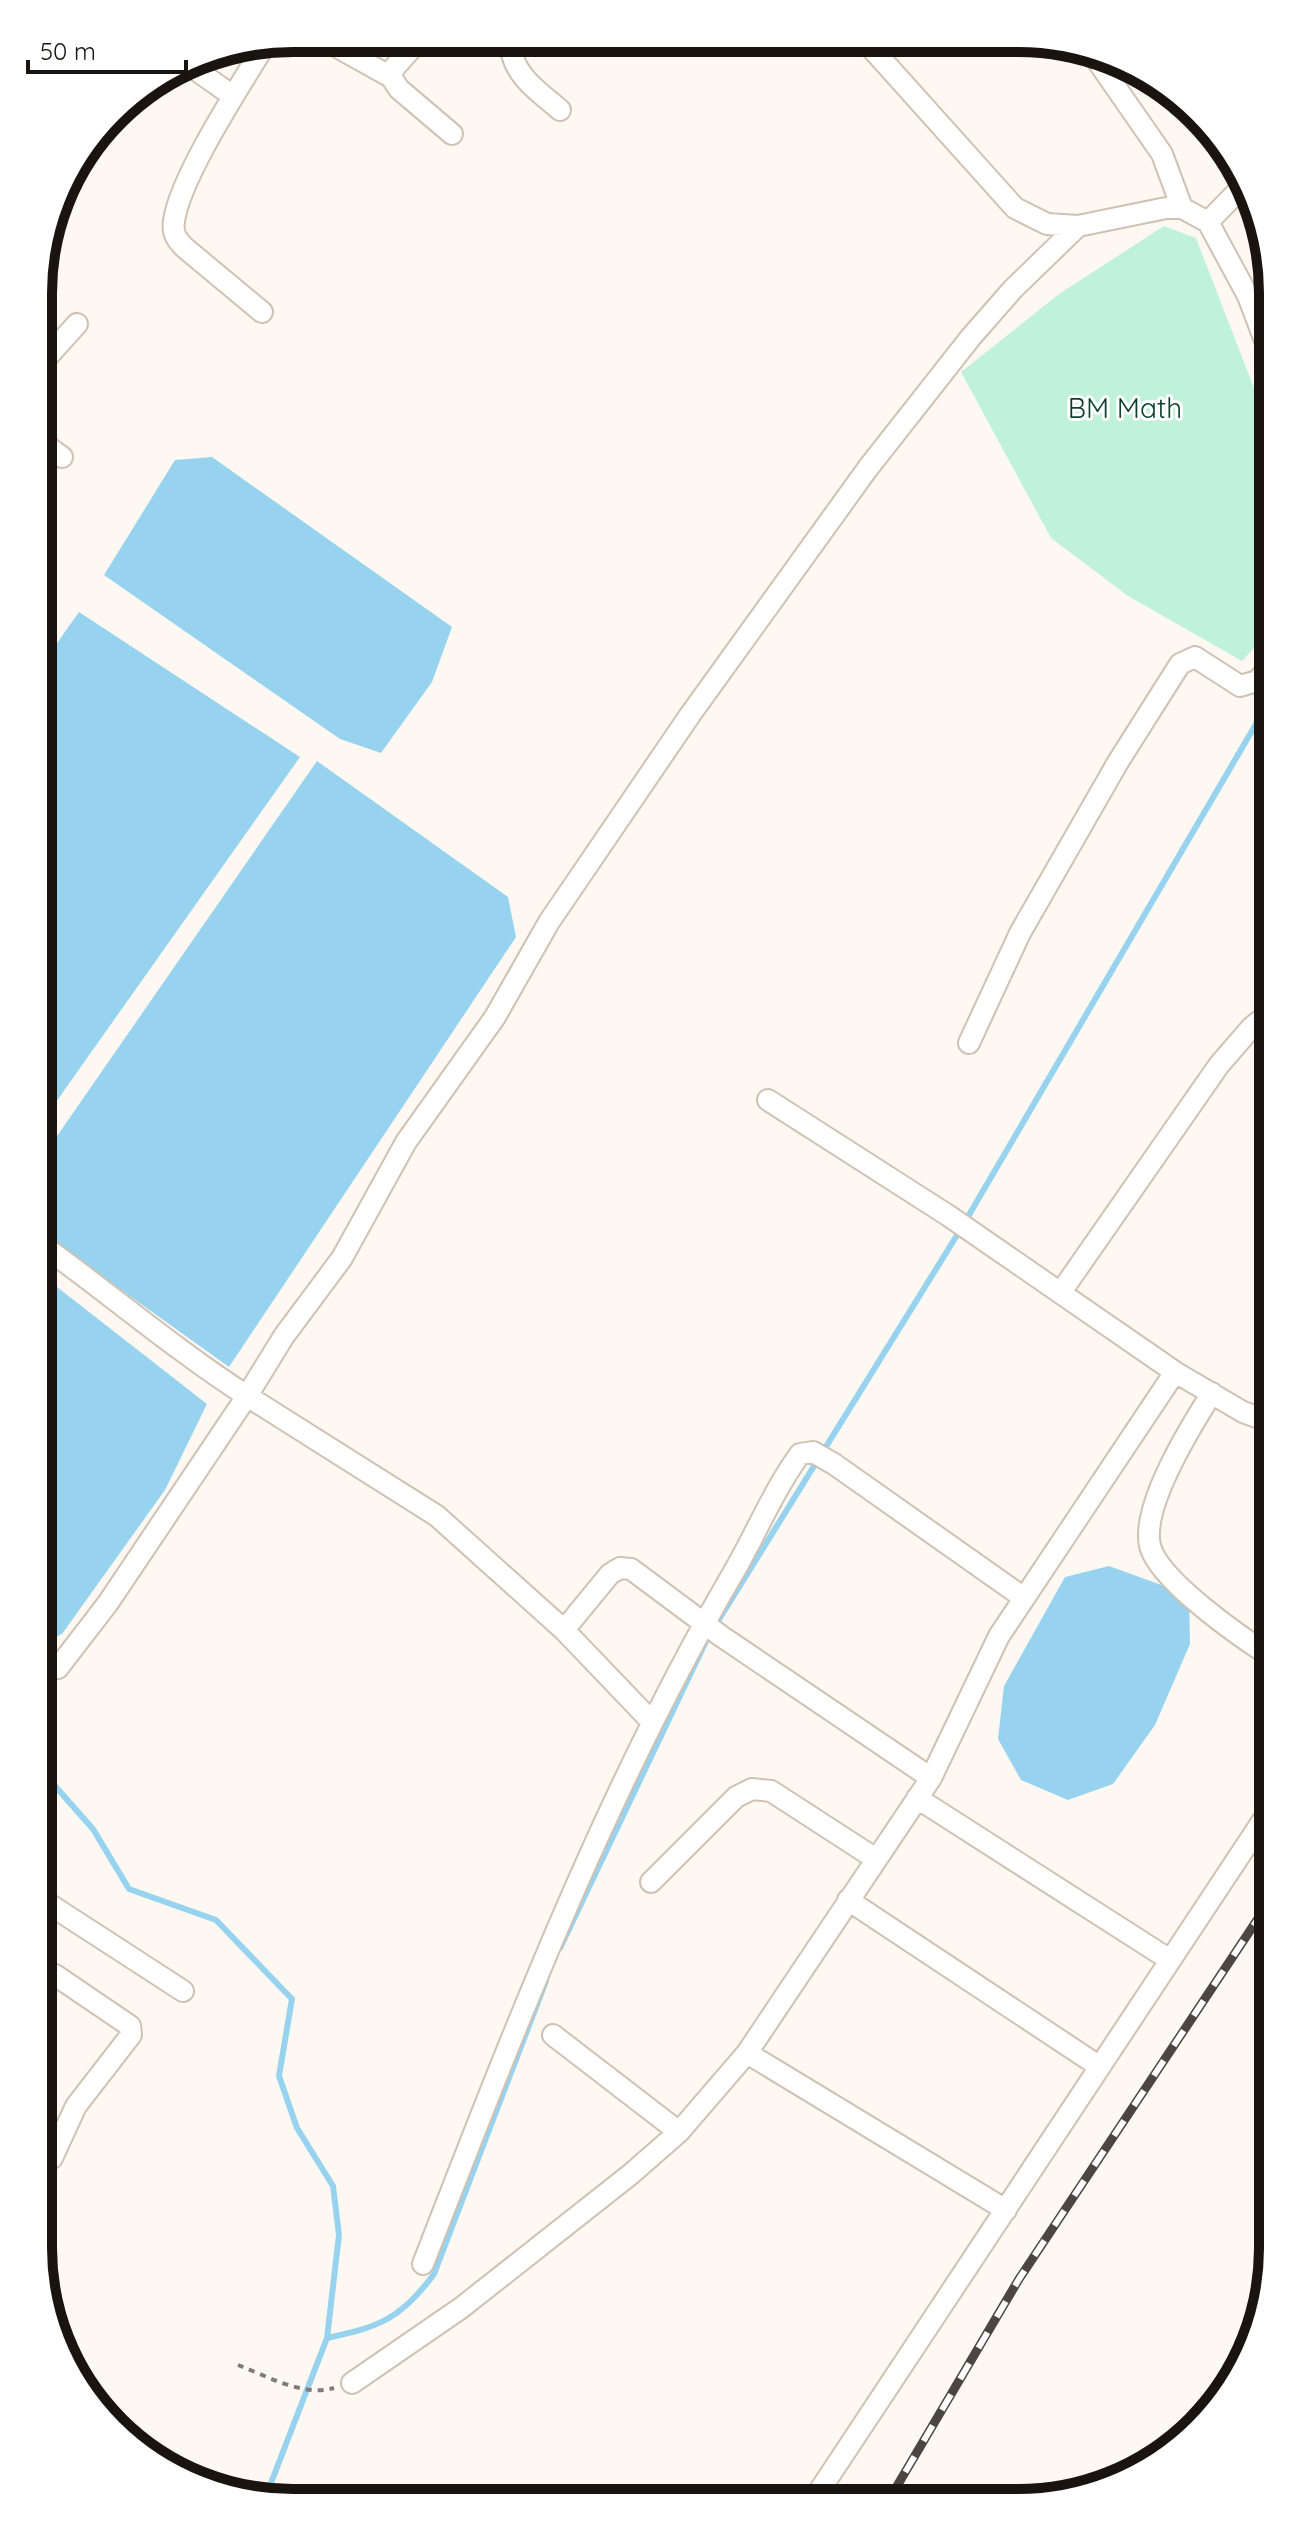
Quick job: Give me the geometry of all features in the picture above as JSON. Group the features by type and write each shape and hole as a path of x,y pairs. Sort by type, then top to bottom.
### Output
{"street":[{"path":"875,52 1015,208 1047,224 1078,226 1133,213 1182,208 1208,222 1248,296 1259,325"},
{"path":"348,53 391,77 399,89 452,134"},
{"path":"391,77 394,68 408,53"},
{"path":"513,53 515,64 528,83 560,110"},
{"path":"258,55 233,96 180,199 174,223 175,237 262,312"},
{"path":"1107,70 1162,154 1182,208"},
{"path":"198,71 233,96"},
{"path":"1208,222 1236,193"},
{"path":"58,1668 108,1603 284,1336 342,1258 406,1142 495,1017 549,922 690,715 845,500 946,369 1013,289 1078,226"},
{"path":"52,352 77,324"},
{"path":"52,450 62,457"},
{"path":"969,1043 999,984 1020,933 1118,762 1180,664 1195,657 1240,686 1259,679"},
{"path":"1061,1292 1211,1076 1259,1022"},
{"path":"768,1100 949,1216 1175,1372 1243,1412 1258,1418"},
{"path":"52,1252 110,1294 180,1352 437,1516 564,1630 652,1722"},
{"path":"352,2383 461,2308 679,2132 747,2053 931,1778 960,1723 982,1668 1024,1598 1175,1372"},
{"path":"1212,1393 1162,1486 1152,1518 1150,1545 1162,1571 1258,1648"},
{"path":"423,2264 496,2076 611,1807 652,1722 711,1629 796,1460 803,1452 819,1455 1024,1598"},
{"path":"564,1630 610,1574 620,1568 642,1575 711,1629 931,1778"},
{"path":"651,1882 736,1797 752,1789 771,1791 876,1859"},
{"path":"917,1798 1170,1960"},
{"path":"821,2489 1258,1827"},
{"path":"848,1900 1100,2067"},
{"path":"52,1906 183,1991"},
{"path":"52,2158 76,2106 131,2035 130,2026 55,1975"},
{"path":"553,2035 679,2132"},
{"path":"747,2053 1006,2210"}],"path":[{"path":"238,2365 287,2384 321,2392 352,2383"}],"green space":[{"name":"BM Math","path":"1164,226 1196,238 1259,401 1259,643 1242,661 1128,596 1051,538 961,372 1059,294"}],"water":[{"path":"212,457 452,627 432,682 381,753 340,739 104,575 175,460"},
{"path":"79,612 300,757 52,1108 52,650"},
{"path":"317,761 508,897 516,937 229,1367 52,1240 52,1143"},
{"path":"52,1283 207,1404 165,1490 62,1634 52,1639"},
{"path":"1109,1566 1189,1595 1190,1644 1155,1725 1113,1784 1068,1800 1021,1780 998,1739 1004,1686 1065,1577"}],"waterway":[{"path":"718,1621 959,1232 1259,721"},
{"path":"560,1948 708,1637"},
{"path":"52,1783 93,1829 129,1889 216,1920 292,1999 279,2076 297,2128 333,2186 339,2235 327,2338 269,2487"},
{"path":"327,2338 361,2330 388,2319 411,2301 434,2274 546,1981"}],"railway":[{"path":"895,2489 1019,2279 1258,1918"}]}
